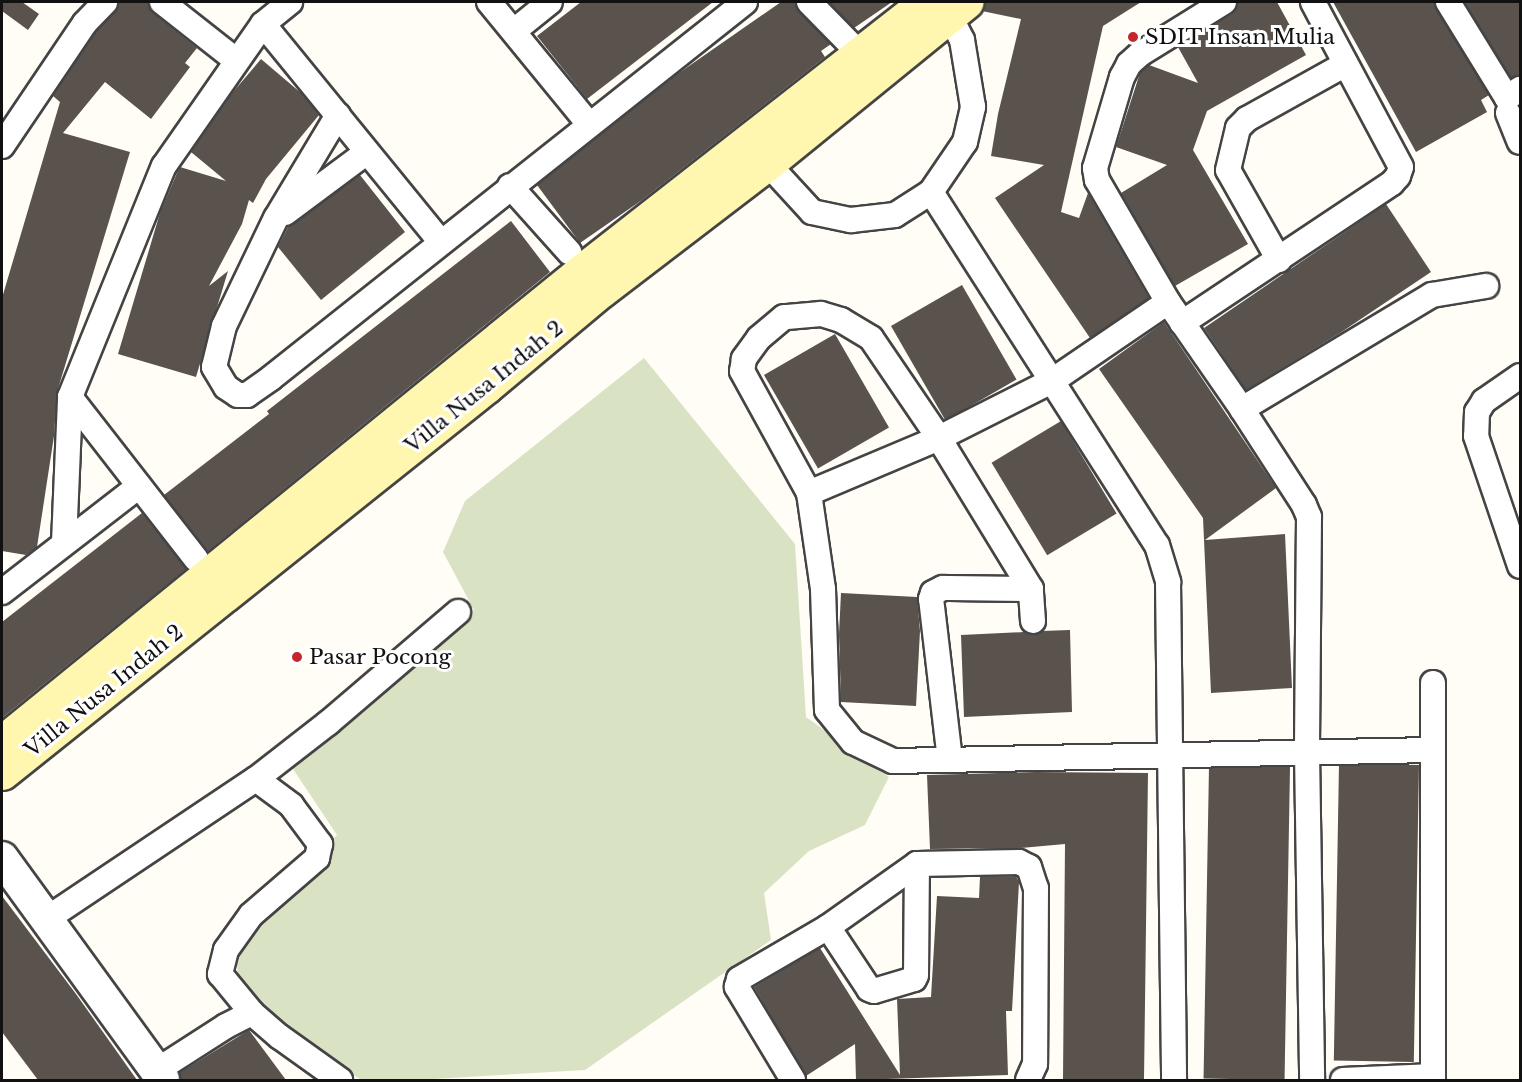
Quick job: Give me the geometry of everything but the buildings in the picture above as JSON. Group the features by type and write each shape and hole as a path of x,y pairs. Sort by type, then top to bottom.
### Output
{"main road":[{"name":"Villa Nusa Indah 2","path":"2,742 210,576 585,270 758,152 867,65 947,6"},
{"name":"Villa Nusa Indah 2","path":"2,773 210,576"}],"street":[{"path":"162,2 237,62"},
{"path":"64,543 70,397 164,166 263,24 290,2"},
{"path":"514,31 550,2"},
{"path":"338,115 276,219 224,326 215,352 214,367 226,387 238,395 247,395 271,378 510,186 745,2"},
{"path":"809,2 867,65"},
{"path":"1224,2 1140,54 1129,64 1122,77 1095,168 1097,180 1168,302 1242,409 1304,505 1309,517 1307,752 1312,1080"},
{"path":"1182,323 1392,183 1401,167 1312,2"},
{"path":"1449,2 1512,100 1521,142"},
{"path":"495,3 514,31 589,124"},
{"path":"2,146 99,4"},
{"path":"758,152 812,212 850,220 895,215 931,192 965,142 973,107 962,40 947,6"},
{"path":"263,24 441,242"},
{"path":"1279,260 1228,170 1238,128 1247,119 1346,64"},
{"path":"276,219 367,152"},
{"path":"510,186 585,270"},
{"path":"931,192 1157,545 1168,582 1174,1080"},
{"path":"1242,409 1432,295 1486,286"},
{"path":"809,493 939,438 1052,381 1168,302"},
{"path":"1033,621 1031,589 939,438 871,338 841,320 821,314 784,317 759,338 744,359 742,371 809,493 823,589 827,710 853,742 893,761 1433,750"},
{"path":"1521,376 1484,401 1477,412 1476,436 1521,566"},
{"path":"70,397 210,576"},
{"path":"2,592 139,486"},
{"path":"950,760 931,599 933,593 943,588 1031,589"},
{"path":"45,920 256,779 328,723 458,612"},
{"path":"1343,1080 1433,1078 1433,683"},
{"path":"256,779 291,805 320,844 317,858 251,915 226,950 220,974 252,1013 280,1037 340,1080"},
{"path":"2,858 159,1076 226,1026 252,1013"},
{"path":"792,1080 737,982 828,927 917,864 1019,862 1029,867 1034,875 1036,888 1035,1064 1028,1080"},
{"path":"828,927 869,989 874,991 914,979 916,975 917,864"}],"green space":[{"path":"644,358 795,544 806,717 889,777 865,825 809,851 764,893 771,940 585,1070 416,1080 362,1080 291,1041 238,976 234,934 337,835 285,757 474,610 443,552 465,501"}],"place":[{"name":"SDIT Insan Mulia","path":"1133,37"},
{"name":"Pasar Pocong","path":"297,657"}]}
